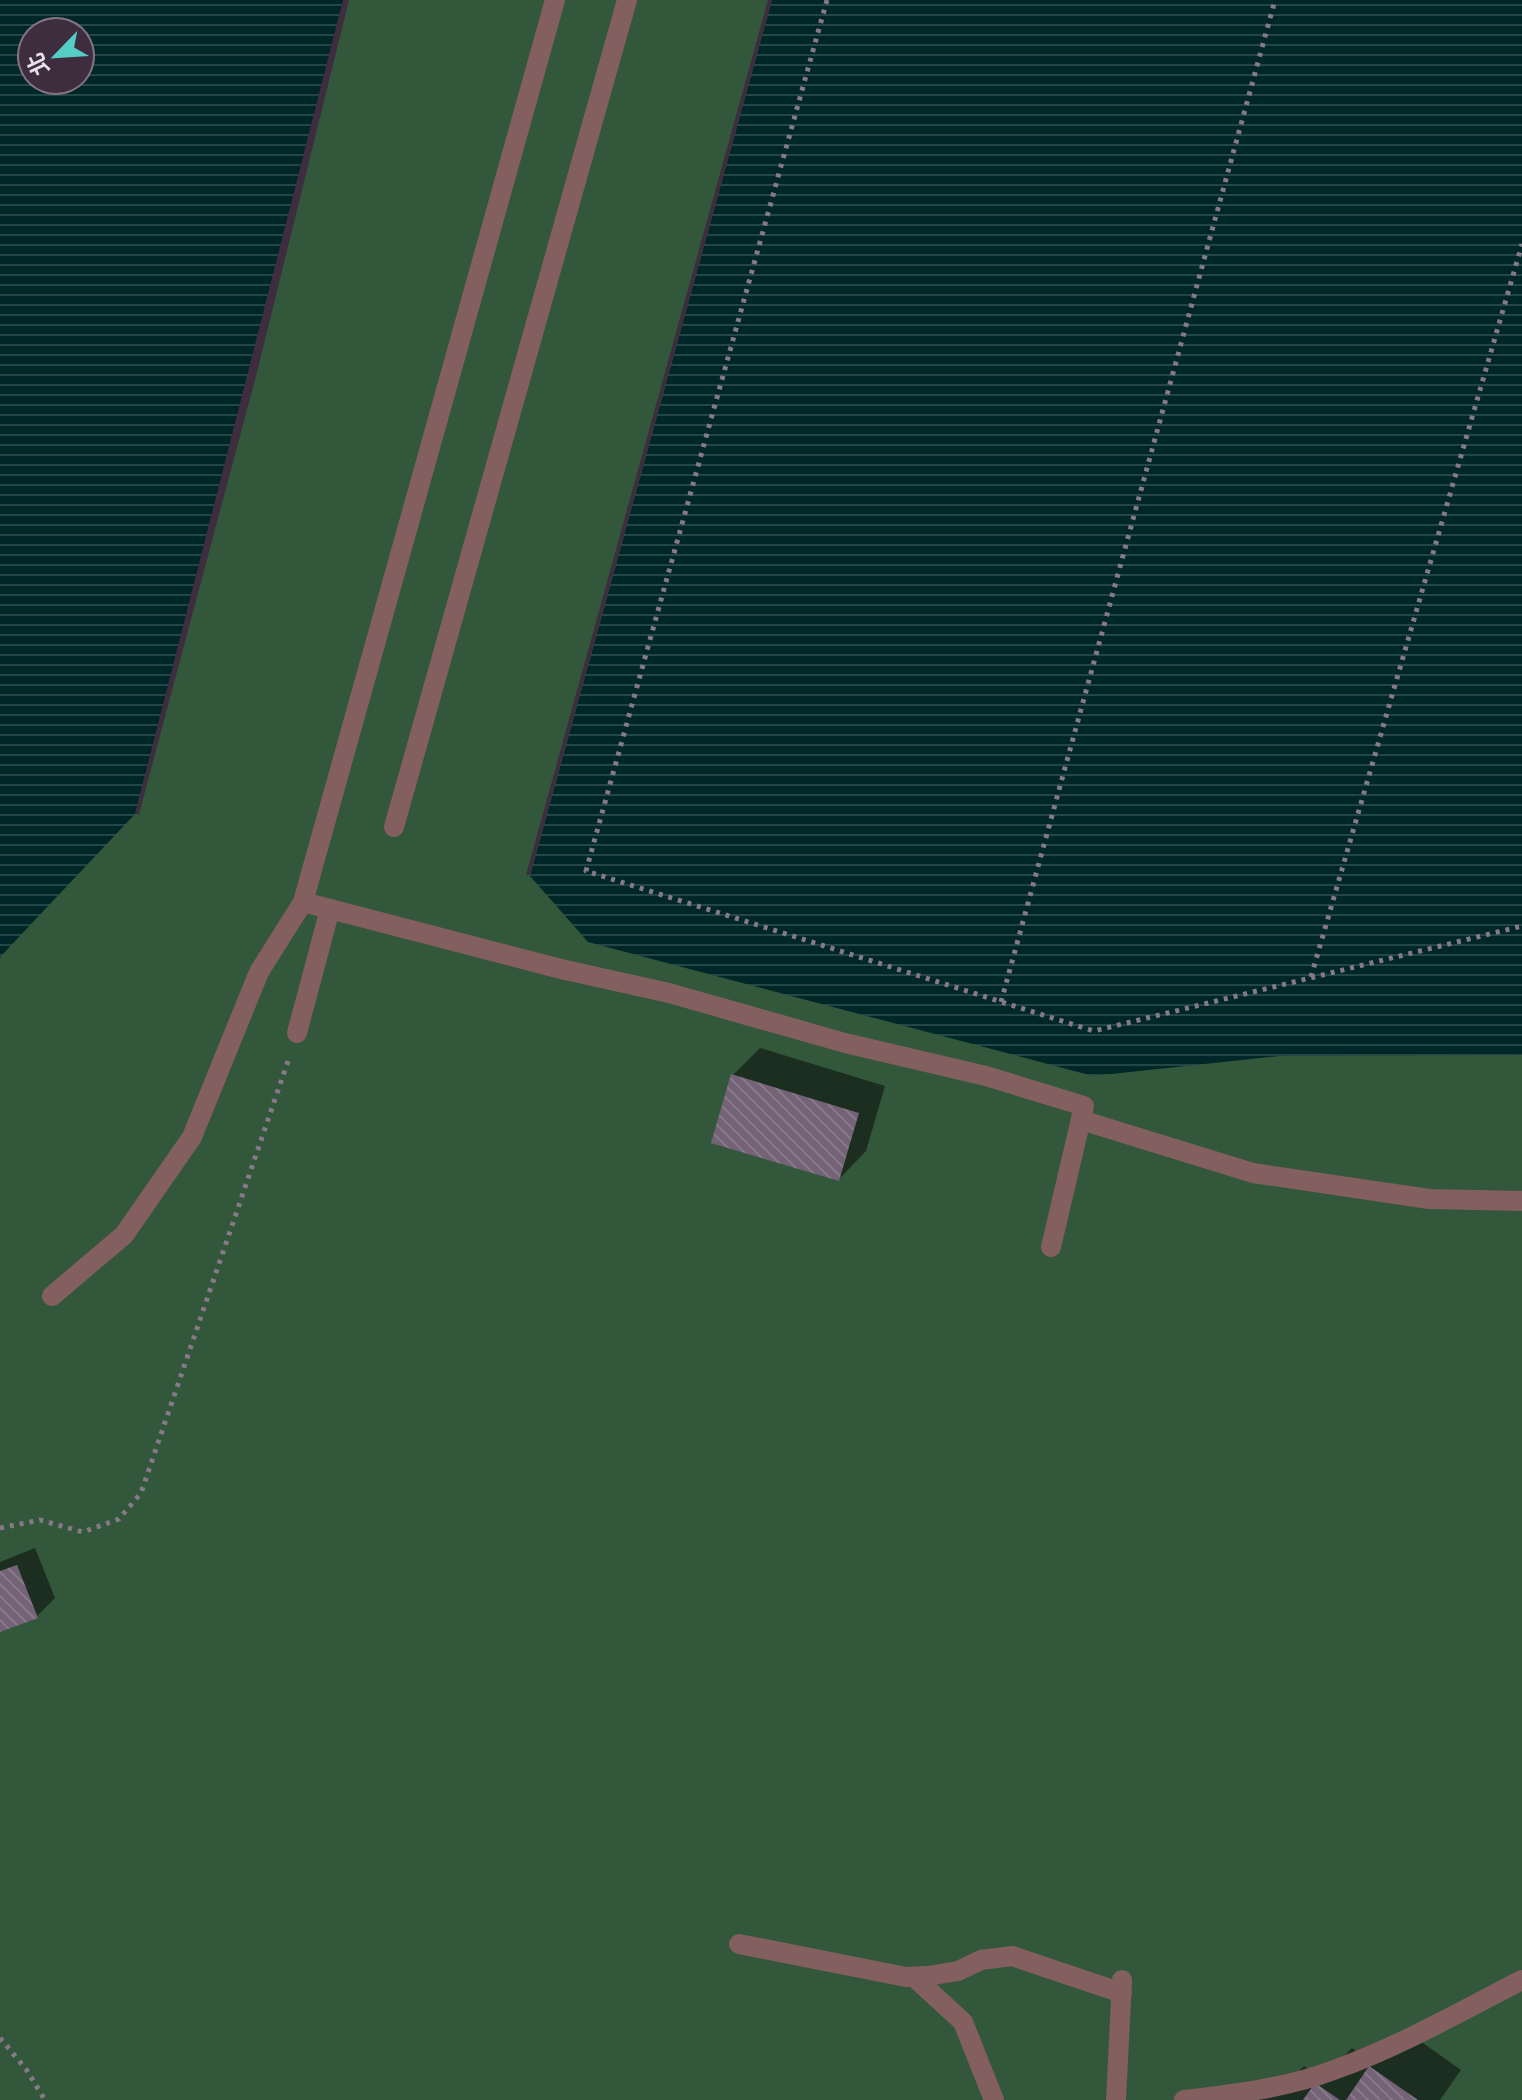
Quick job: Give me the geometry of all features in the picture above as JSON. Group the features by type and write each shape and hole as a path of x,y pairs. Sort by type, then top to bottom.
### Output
{"lane":[{"path":"52,1296 124,1235 192,1137 259,972 303,902 555,0"},
{"path":"394,827 627,0"},
{"path":"303,902 561,969 669,993 845,1043 986,1076 1084,1106 1051,1247"},
{"path":"297,1033 330,909"},
{"path":"1081,1120 1253,1173 1429,1199 1522,1201"},
{"path":"739,1944 906,1977 958,1971 981,1960 1012,1956 1122,1986 1116,2100"},
{"path":"914,1977 963,2022 994,2100"},
{"path":"1184,2100 1250,2092 1331,2071 1398,2044 1522,1980"}],"path":[{"path":"827,0 586,871 1094,1031 1522,926"},
{"path":"1001,1002 1275,0"},
{"path":"1310,978 1522,244"},
{"path":"0,1528 40,1520 83,1532 119,1519 141,1493 297,1033"},
{"path":"0,2038 26,2069 45,2100"}],"green space":[{"path":"103,0 1522,0 1522,2100 0,2100 0,252 73,96 96,96 96,24"}],"shaded area":[{"path":"0,0 345,0 252,375 135,814 0,957"},
{"path":"772,0 1522,0 1522,1055 1279,1056 1093,1076 588,942 530,876"}],"pier":[{"path":"343,0 349,0 256,376 139,814 135,814"},
{"path":"768,0 772,0 530,875 526,875"}],"building":[{"path":"731,1074 859,1113 839,1181 711,1143"},
{"path":"17,1565 38,1618 0,1632 0,1571"},
{"path":"1369,2066 1418,2100 1346,2100"},
{"path":"1315,2083 1340,2100 1303,2100"}]}
